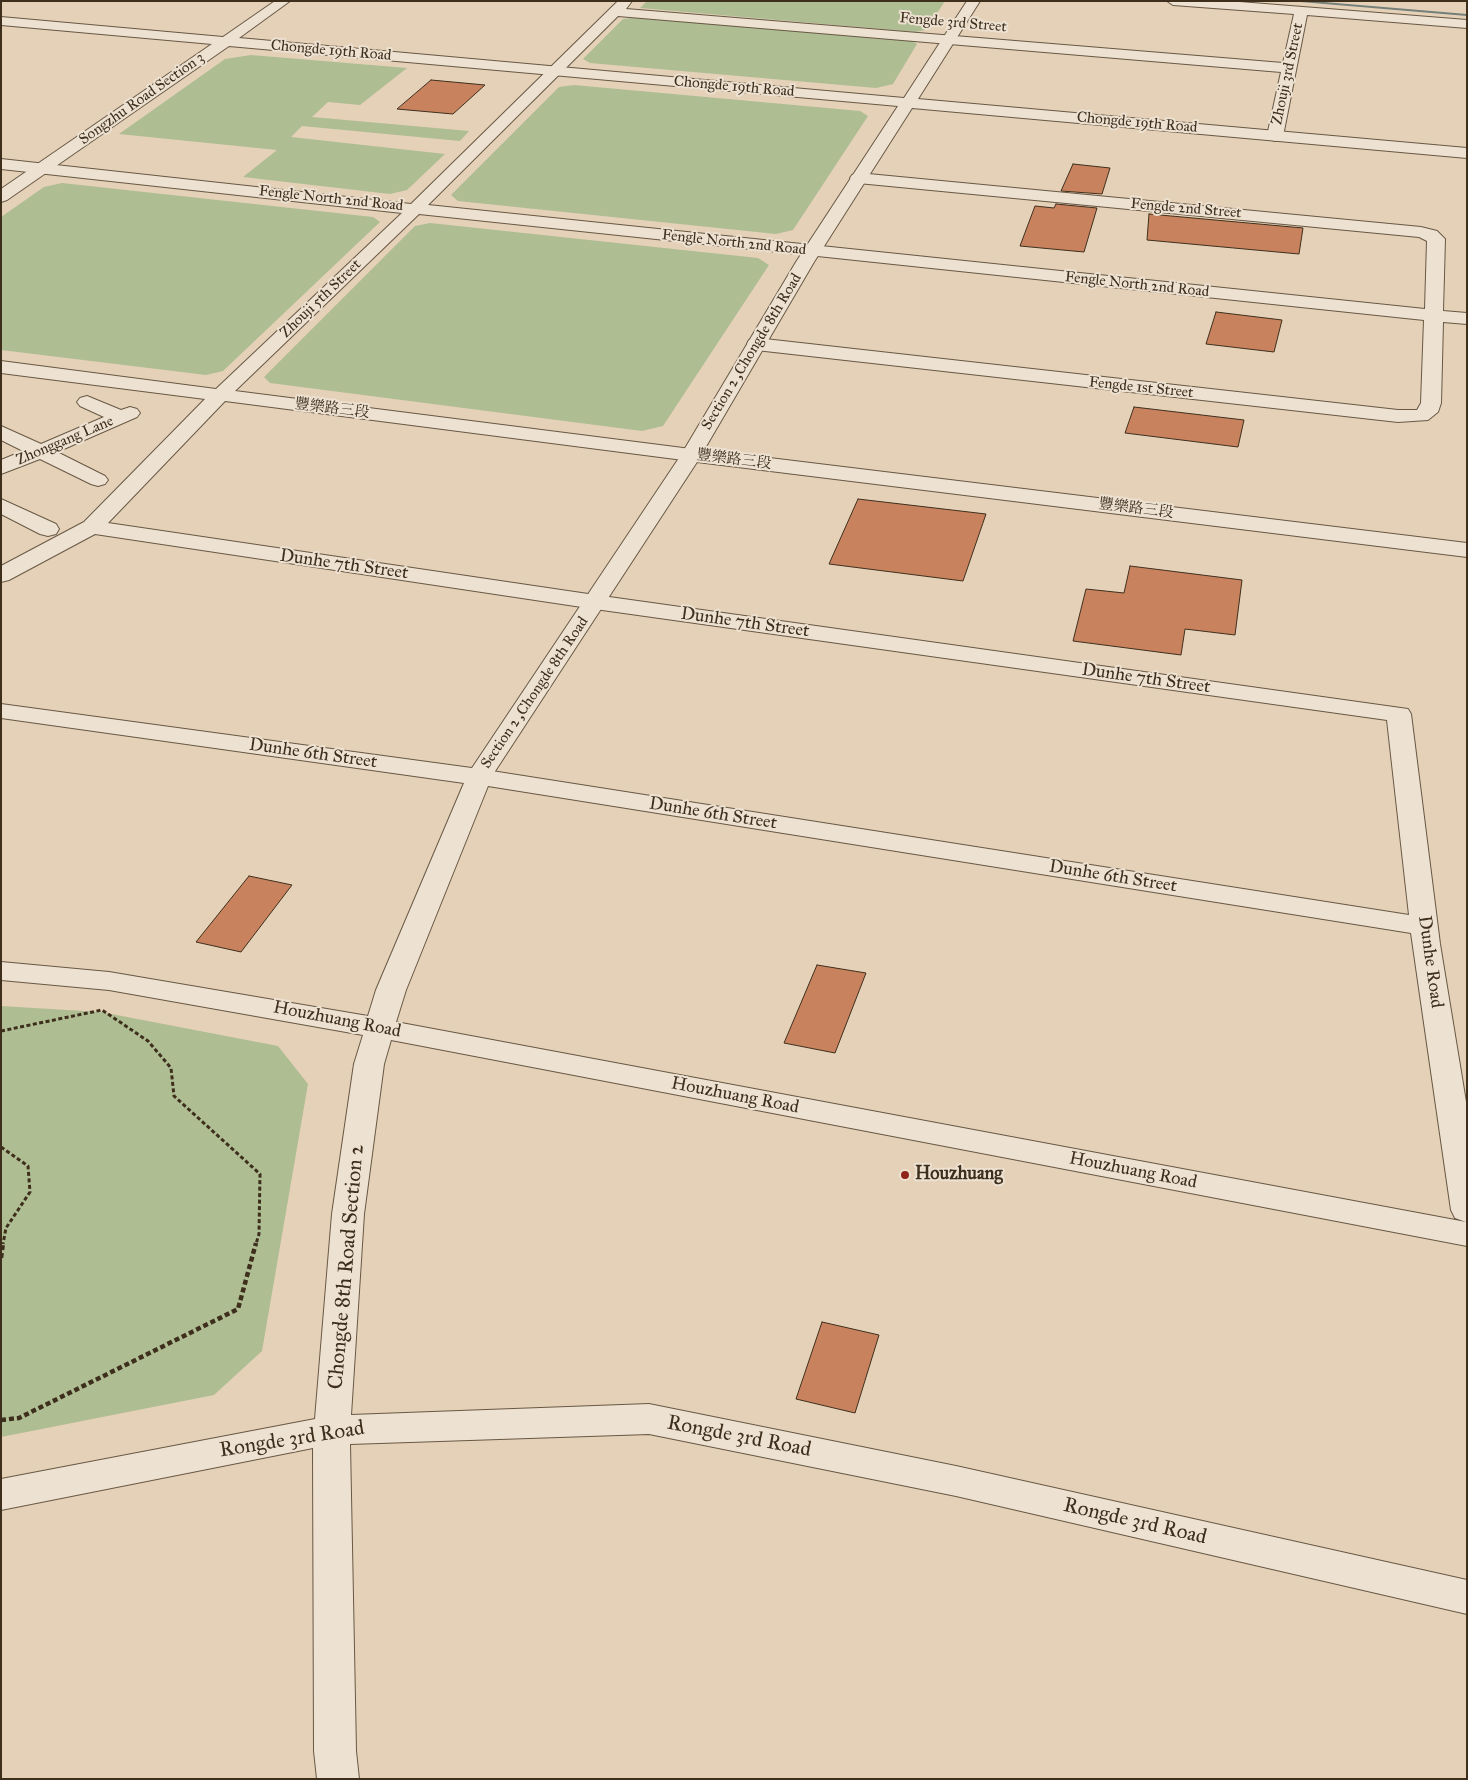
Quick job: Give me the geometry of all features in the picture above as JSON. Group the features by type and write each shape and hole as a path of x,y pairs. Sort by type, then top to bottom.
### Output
{"street":[{"name":"Songzhu Road Section 3","path":"182,54 259,1"},
{"name":"Songzhu Road Section 3","path":"1,197 284,1"},
{"name":"Section 2 ,Chongde 8th Road","path":"479,777 691,455 811,252 974,1"},
{"path":"1173,1 1467,24"},
{"name":"Fengde 3rd Street","path":"620,6 948,39 1289,68"},
{"name":"Zhouji 5th Street","path":"1,575 92,527 221,394 415,208 620,6"},
{"name":"Zhouji 3rd Street","path":"1276,136 1301,11"},
{"name":"Chongde 19th Road","path":"1,21 1467,153"},
{"path":"6,168 37,151"},
{"name":"Fengle North 2nd Road","path":"6,168 43,168 811,252 1467,319"},
{"name":"Fengde 2nd Street","path":"858,178 1421,232 1436,239 1434,315"},
{"name":"Fengde 1st Street","path":"756,344 1398,416 1421,416 1428,412 1431,403 1434,315"},
{"name":"豐樂路三段","path":"1,367 691,455 1467,550"},
{"name":"Zhonggang Lane","path":"1,468 125,415 87,402"},
{"path":"1,432 98,480"},
{"path":"1,505 48,529"},
{"name":"Dunhe 7th Street","path":"92,527 596,602 1399,714"},
{"name":"Dunhe 6th Street","path":"1,712 479,777 1424,926"},
{"name":"Dunhe Road","path":"1399,714 1424,926 1467,1210"},
{"name":"Chongde 8th Road Section 2","path":"338,1779 335,1751 332,1430 348,1214 369,1064 391,990 479,777"},
{"name":"Houzhuang Road","path":"1,971 109,981 381,1028 456,1044 1467,1234"},
{"name":"Rongde 3rd Road","path":"1,1495 332,1430 649,1419 956,1482 1467,1597"}],"path":[{"path":"1,1031 102,1010 148,1041 171,1068 174,1096 260,1174 260,1234 238,1309 19,1418 1,1420"},
{"path":"1,1147 28,1166 30,1192 6,1228 1,1258"}],"green space":[{"path":"647,1 945,1 926,30 915,32 640,8"},
{"path":"640,17 911,40 917,44 893,84 876,88 590,63 583,59 623,19"},
{"path":"251,55 407,68 360,105 328,102 312,117 469,131 460,141 302,126 291,137 445,154 407,190 390,194 243,177 277,150 119,134 225,59"},
{"path":"574,85 860,111 868,116 793,230 776,234 458,201 451,195 559,87"},
{"path":"62,183 373,217 380,222 223,371 206,375 1,350 1,217 44,187"},
{"path":"430,223 758,258 769,265 663,426 642,431 270,383 264,377 415,226"},
{"path":"1,1006 101,1012 278,1046 308,1084 262,1351 214,1395 1,1437"}],"building":[{"path":"431,80 485,85 453,114 397,109"},
{"path":"1073,164 1110,168 1102,194 1061,191"},
{"path":"1056,204 1097,208 1084,252 1020,246 1035,206 1054,208"},
{"path":"1149,214 1303,228 1299,254 1147,240"},
{"path":"1216,312 1282,320 1274,352 1206,344"},
{"path":"1134,407 1244,420 1238,447 1125,433"},
{"path":"858,499 986,514 963,581 829,564"},
{"path":"1130,566 1242,580 1235,635 1185,629 1181,655 1073,641 1086,589 1124,593"},
{"path":"249,876 292,885 241,952 196,942"},
{"path":"817,965 866,973 835,1053 784,1043"},
{"path":"822,1322 879,1335 855,1413 796,1399"}],"waterway":[{"path":"1291,1 1467,15"}],"place":[{"name":"Houzhuang","path":"905,1175"}]}
